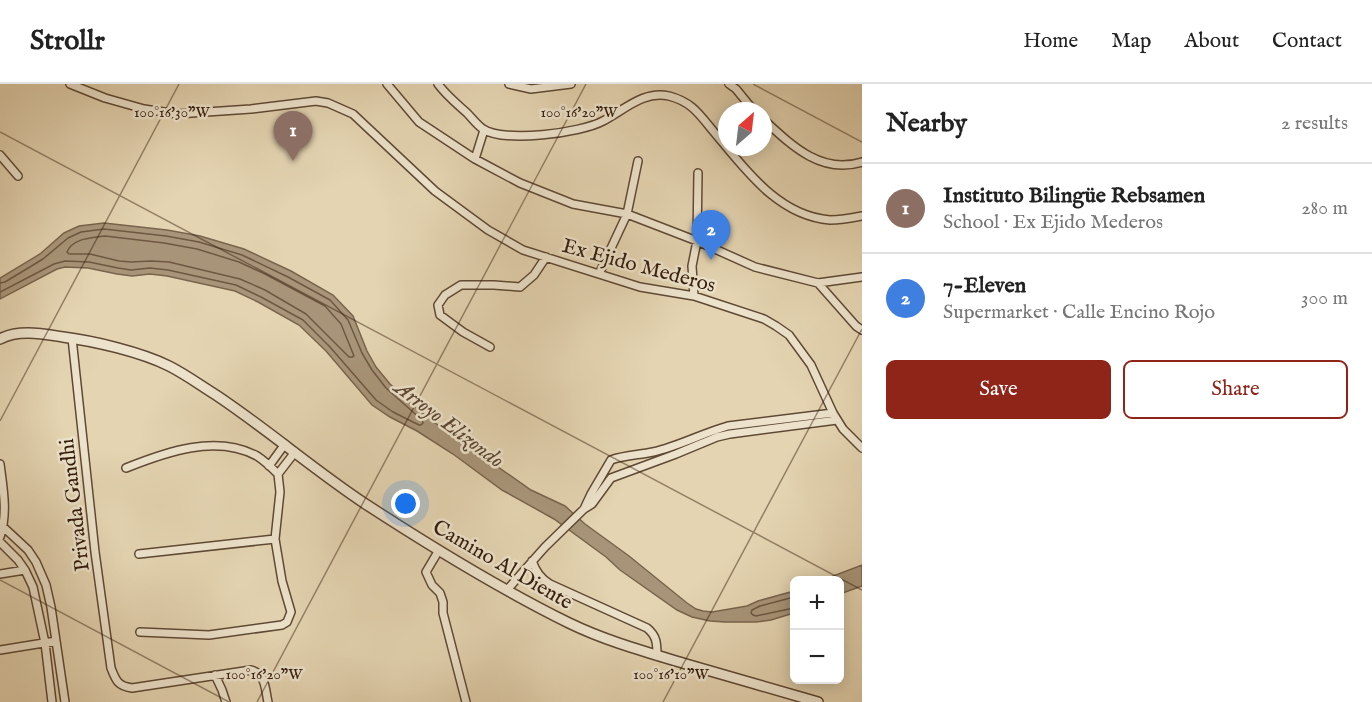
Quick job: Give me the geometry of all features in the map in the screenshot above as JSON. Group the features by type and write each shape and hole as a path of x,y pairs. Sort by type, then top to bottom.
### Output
{"street":[{"name":"Ex Ejido Mederos","path":"70,84 105,98 144,109 177,114 250,110 308,102 328,103 353,114 435,191 488,230 524,250 640,287 694,296 764,319 789,335 810,365 843,429 862,448"},
{"path":"387,84 419,122 475,159 520,183 573,204 627,214 697,241 755,267 818,283 862,277"},
{"path":"438,84 484,130 517,136 583,129 599,124 641,98 653,95 677,98 693,106 745,170 769,194 793,209 812,216 829,220 862,216"},
{"path":"509,84 531,89 571,84"},
{"path":"729,84 747,102"},
{"path":"772,127 816,160 844,166 862,162"},
{"path":"475,159 484,130"},
{"path":"0,156 18,176"},
{"path":"599,274 627,214 638,161"},
{"path":"694,296 692,266 697,241 698,173"},
{"path":"490,347 463,332 440,315 438,304 445,295 461,285 520,287 534,275 546,257"},
{"path":"818,283 862,330"},
{"name":"Camino Al Diente","path":"0,339 14,334 28,333 72,338 134,353 169,366 240,411 363,502 439,550 570,624 657,656 811,701"},
{"name":"Privada Gandhi","path":"72,338 95,552 111,668 115,678 124,687 132,688 215,675"},
{"path":"582,511 611,460 653,452 712,431 835,416"},
{"path":"507,590 555,537 592,504 611,478 751,426"},
{"path":"269,466 285,444"},
{"path":"126,468 142,461 202,446 221,446 240,450 257,456 269,466 278,474 280,492 275,539 282,581 291,612 287,622 282,625 238,632 209,634 140,632"},
{"path":"278,474 295,452"},
{"path":"628,456 630,470"},
{"path":"0,464 4,495 0,537"},
{"path":"604,471 611,478"},
{"path":"2,525 28,550 36,562 49,595 65,702"},
{"path":"140,554 275,539"},
{"path":"0,542 25,570 33,587 45,643 52,702"},
{"path":"439,550 426,572 432,585 440,593 443,602 466,702"},
{"path":"532,561 543,580 648,628 657,640 657,656"},
{"path":"0,574 25,570"},
{"path":"0,650 56,641"},
{"path":"226,702 215,675 251,670 260,674 264,680 268,702"}],"water":[{"path":"104,223 200,236 244,249 291,271 333,295 353,316 376,367 390,384 431,420 531,490 565,506 687,603 696,609 712,612 747,606 790,592 790,614 756,622 725,622 692,617 677,610 554,519 502,490 453,454 372,405 326,351 299,325 235,291 167,276 150,274 132,276 88,268 65,267 0,299 0,278 40,254 64,233 79,226"},
{"path":"862,565 862,586 844,593 844,576 833,576"}],"place":[{"name":"Instituto Bilingüe Rebsamen","path":"293,161"},
{"name":"7-Eleven","path":"711,260"}],"water label":[{"name":"Arroyo Elizondo","path":"450,423"}]}
